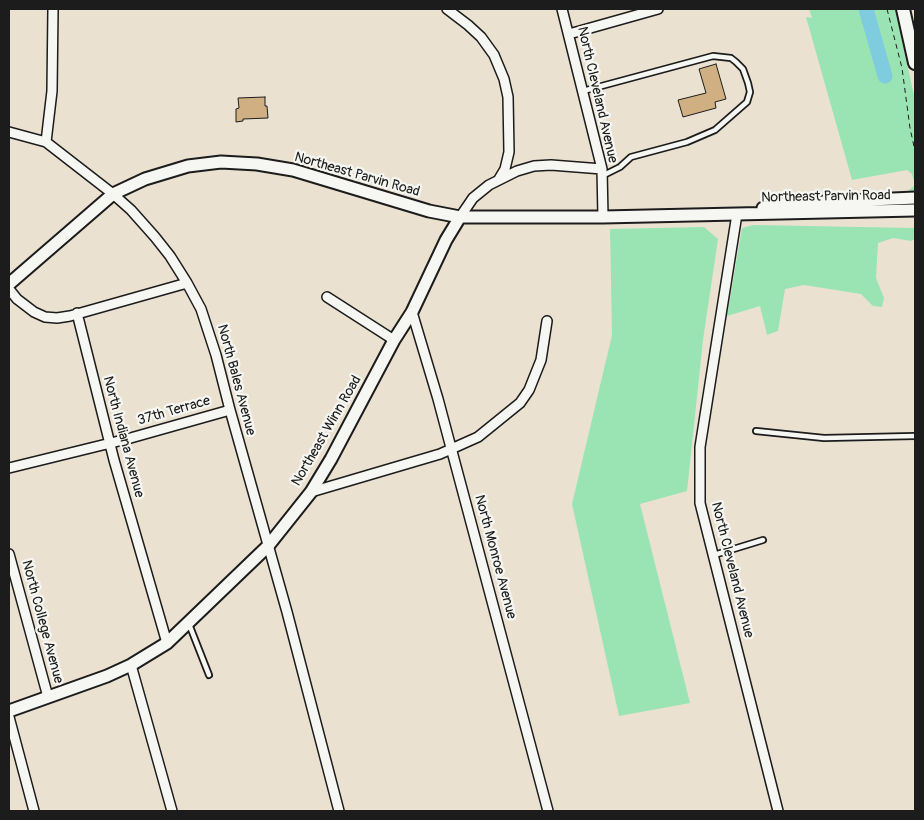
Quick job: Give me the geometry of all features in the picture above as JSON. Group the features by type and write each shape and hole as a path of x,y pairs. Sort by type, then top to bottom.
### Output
{"main road":[{"path":"904,9 915,34"},
{"path":"904,9 915,63"},
{"name":"Northeast Parvin Road","path":"9,284 113,194 145,179 188,166 221,162 257,164 293,170 429,211 460,217 603,217 915,210"},
{"name":"Northeast Parvin Road","path":"737,214 781,204 915,198"},
{"name":"Northeast Winn Road","path":"9,711 107,676 131,665 167,643 268,546 311,492 331,459 394,340 412,312 446,240 460,217"}],"street":[{"path":"9,132 46,142 52,91 53,9"},
{"path":"447,9 468,24 481,37 498,62 504,79 508,97 509,152 505,169 499,179"},
{"name":"North Cleveland Avenue","path":"562,9 602,171 603,217"},
{"path":"569,34 658,9"},
{"name":"North Bales Avenue","path":"46,142 113,194 155,237 187,283 201,309 209,330 287,612 339,811"},
{"name":"Northeast Winn Road","path":"460,217 473,198 489,185 518,171 534,166 551,164 602,171"},
{"name":"North Cleveland Avenue","path":"737,214 700,447 700,503 778,811"},
{"path":"9,289 25,306 39,315 58,318 187,283"},
{"path":"327,297 394,340"},
{"name":"North Monroe Avenue","path":"412,312 452,450 548,811"},
{"name":"North Indiana Avenue","path":"77,313 110,444 167,643"},
{"path":"311,492 452,450 478,437 520,403 529,390 541,360 547,322"},
{"name":"37th Terrace","path":"9,468 110,444 230,410"},
{"name":"North College Avenue","path":"9,554 48,697"},
{"path":"131,665 172,811"},
{"path":"9,716 34,811"}],"lane":[{"path":"583,91 713,56 731,58 742,69 748,83 750,92 747,102 715,130 687,142 631,157 620,167 606,174 602,171"},
{"path":"756,431 824,438 915,436"},
{"path":"712,555 763,540"},
{"path":"189,622 209,675"}],"path":[{"path":"887,9 902,68 915,152"}],"green space":[{"path":"809,9 895,9 915,100 915,190 909,192 914,186 914,181 912,174 907,170 852,180 806,17 812,18"},
{"path":"753,225 915,228 915,239 911,241 893,238 878,243 876,278 884,298 882,307 873,306 861,294 804,285 785,289 778,331 767,335 760,306 727,316 742,228"},
{"path":"704,227 718,239 703,340 687,491 640,504 690,703 619,716 572,504 612,335 610,229"}],"building":[{"path":"716,64 726,99 715,102 716,108 683,117 678,100 706,93 699,69"},
{"path":"265,97 268,118 243,119 243,121 236,122 236,109 239,108 238,98"}],"waterway":[{"path":"866,9 885,76"}]}
